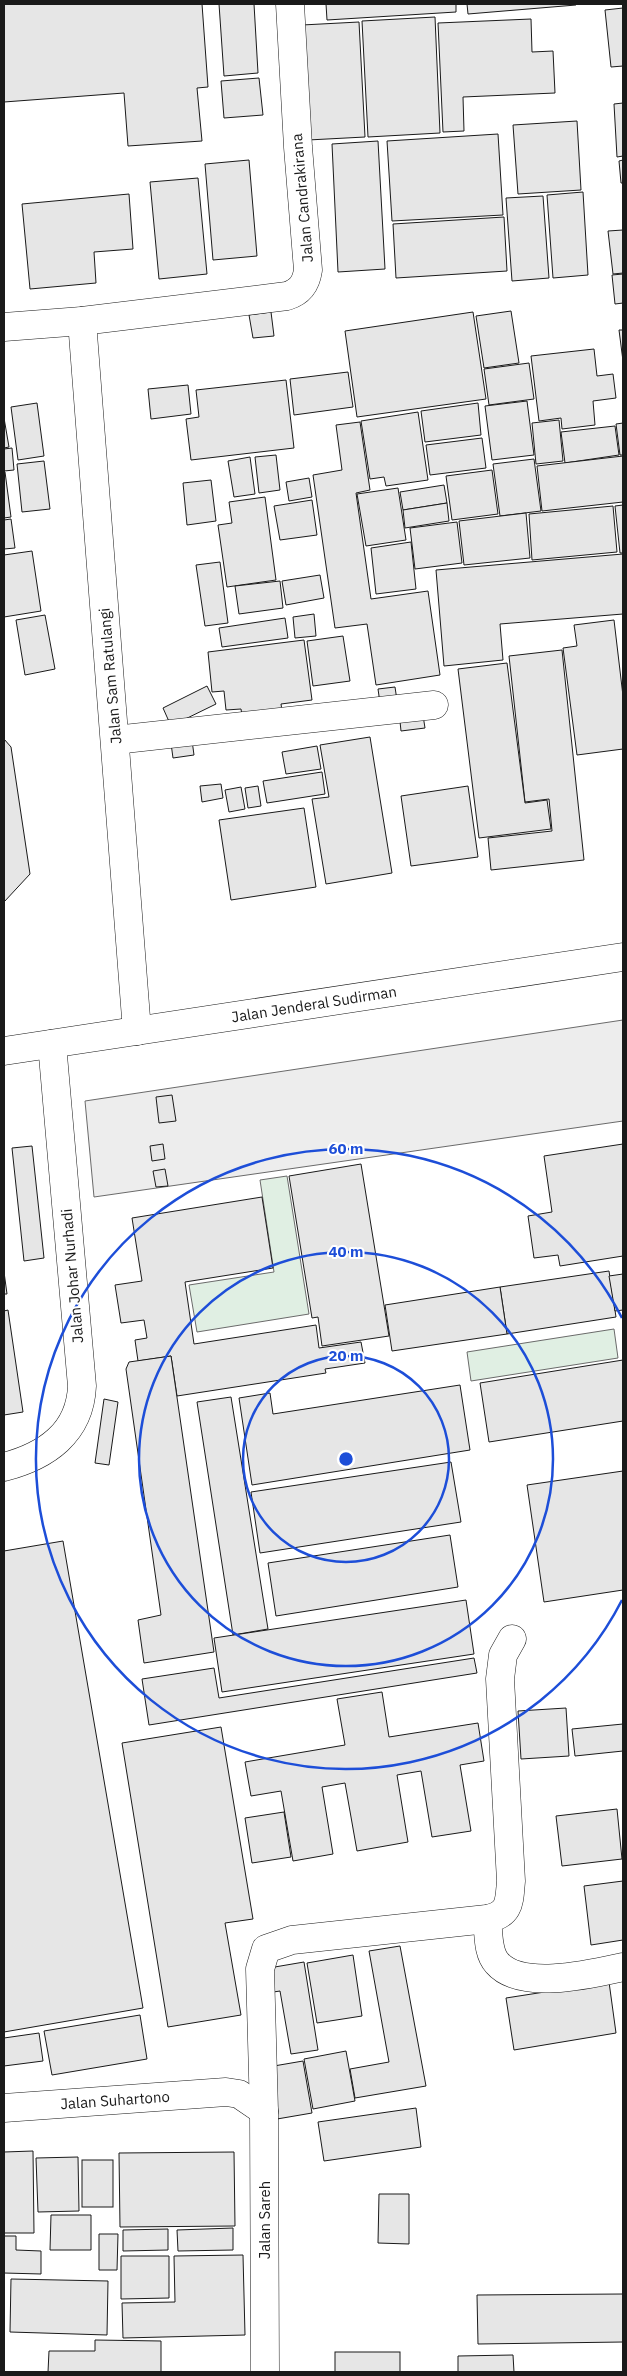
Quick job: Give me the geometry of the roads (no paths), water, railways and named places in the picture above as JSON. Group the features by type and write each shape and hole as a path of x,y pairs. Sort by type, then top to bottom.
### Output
{"street":[{"name":"Jalan Candrakirana","path":"82,321 287,296 297,292 306,280 308,270 298,147 290,4"},
{"path":"4,327 82,321"},
{"name":"Jalan Sam Ratulangi","path":"82,321 137,1031"},
{"path":"115,740 434,706"},
{"name":"Jalan Jenderal Sudirman","path":"4,1051 623,957"},
{"name":"Jalan Johar Nurhadi","path":"4,1467 40,1453 64,1436 78,1414 82,1401 52,1044"},
{"path":"512,1639 503,1655 500,1679 511,1880 506,1910 500,1916 487,1919 490,1952 497,1963 511,1975 542,1979 623,1967"},
{"name":"Jalan Sareh","path":"265,2372 264,2111 260,1970 266,1949 292,1940 487,1919"},
{"name":"Jalan Suhartono","path":"4,2108 226,2092 239,2094 264,2111"}]}
